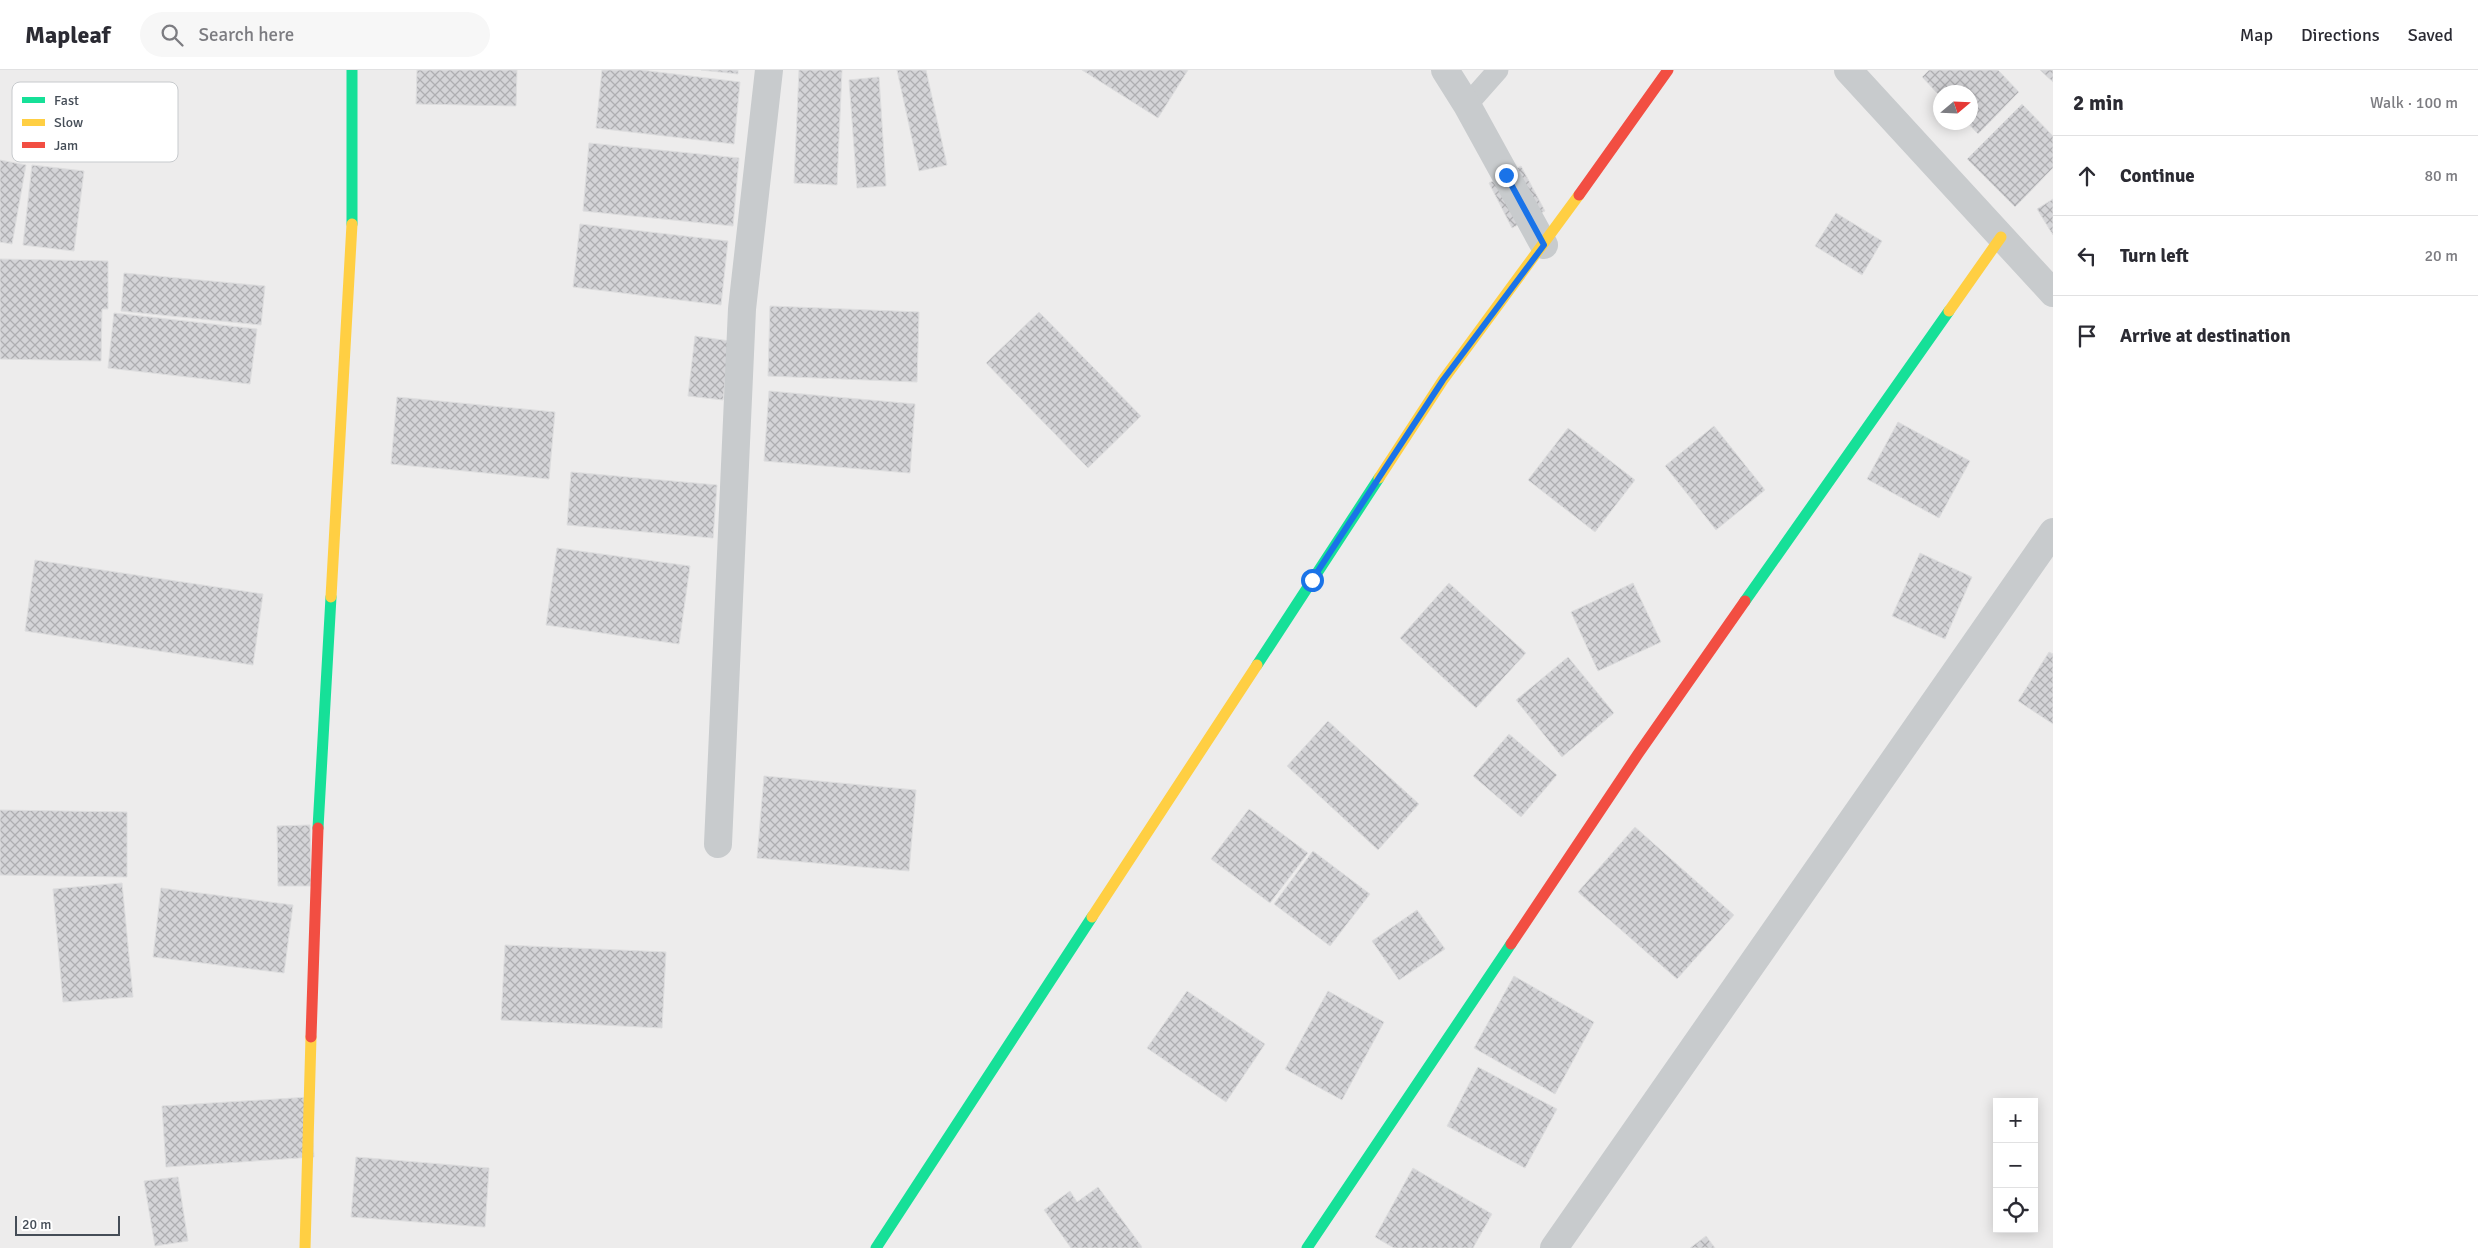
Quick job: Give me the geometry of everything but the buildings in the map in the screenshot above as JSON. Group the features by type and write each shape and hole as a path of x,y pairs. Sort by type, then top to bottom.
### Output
{"street":[{"path":"305,1248 317,839 352,231 352,70"},
{"path":"718,844 742,309 770,70"},
{"path":"1445,70 1467,105 1544,245"},
{"path":"876,1248 1443,380 1544,245 1668,70"},
{"path":"1848,70 2053,293"},
{"path":"1307,1248 1638,754 2001,237"},
{"path":"1554,1248 2053,532"}],"lane":[{"path":"1467,105 1498,70"}],"traffic: fast":[{"path":"352,70 352,224"},
{"path":"1745,601 1949,311"},
{"path":"1257,665 1379,478"},
{"path":"318,828 331,597"},
{"path":"876,1248 1092,917"},
{"path":"1307,1248 1511,944"}],"traffic: slow":[{"path":"1379,478 1443,380 1579,195"},
{"path":"331,597 352,224"},
{"path":"1949,311 2001,237"},
{"path":"1092,917 1257,665"},
{"path":"305,1248 311,1037"}],"traffic: jam":[{"path":"1579,195 1668,70"},
{"path":"1511,944 1638,754 1745,601"},
{"path":"311,1037 318,828"}],"route":[{"path":"1312,580 1443,380 1544,245 1506,175"}]}
